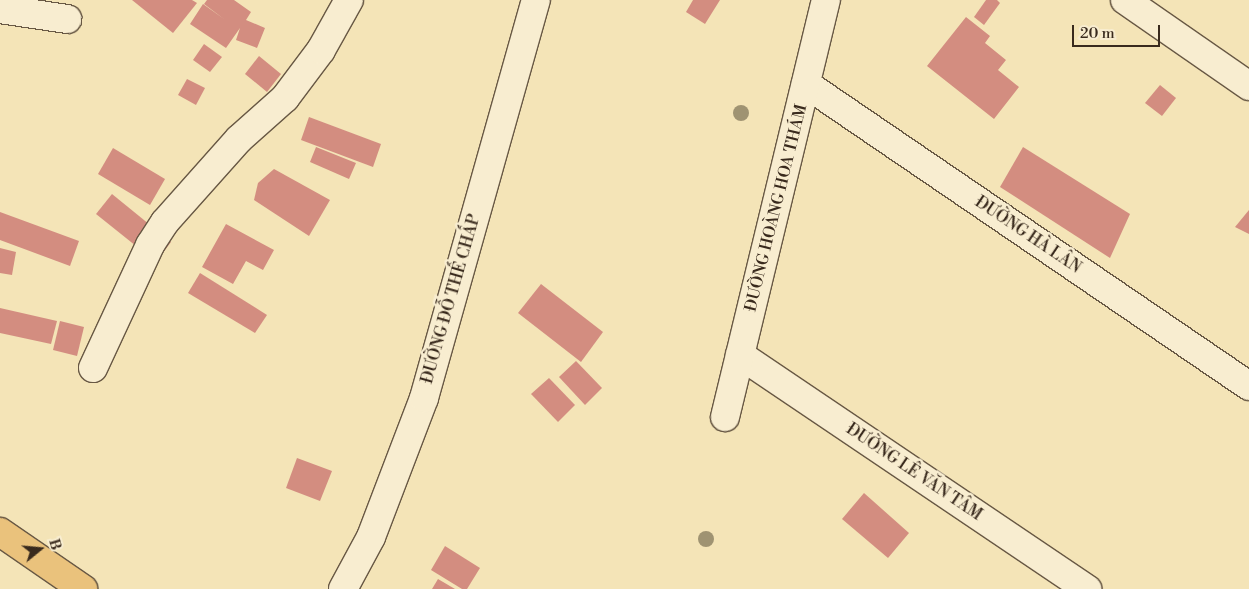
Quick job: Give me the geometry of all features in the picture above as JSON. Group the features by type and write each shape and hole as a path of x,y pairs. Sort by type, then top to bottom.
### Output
{"highway":[{"path":"0,532 84,589"}],"street":[{"path":"93,368 150,245 165,222 239,138 285,98 321,50 349,0"},
{"name":"ĐƯỜNG ĐỖ THẾ CHẤP","path":"343,589 372,538 424,398 536,0"},
{"name":"ĐƯỜNG HOÀNG HOA THÁM","path":"725,417 826,0"},
{"path":"1125,0 1249,86"},
{"path":"0,9 67,18"},
{"name":"ĐƯỜNG HÀ LÂN","path":"806,84 1249,386"},
{"name":"ĐƯỜNG LÊ VĂN TÂM","path":"740,355 1087,589"}],"building":[{"path":"132,0 192,0 197,3 173,33"},
{"path":"207,0 234,0 251,12 246,20 265,28 257,48 236,40 240,28 226,48 190,24 203,4 224,19 204,4"},
{"path":"693,0 720,0 705,24 686,12"},
{"path":"986,0 997,0 1000,3 984,25 974,17"},
{"path":"966,17 990,36 985,43 1006,60 998,70 1019,87 994,119 927,66"},
{"path":"204,44 222,57 210,72 193,60"},
{"path":"259,56 281,74 267,92 245,74"},
{"path":"187,79 205,88 196,105 178,95"},
{"path":"1160,85 1176,98 1162,116 1145,103"},
{"path":"309,117 381,144 373,167 301,140"},
{"path":"316,147 356,163 349,179 310,162"},
{"path":"1023,147 1130,214 1110,258 1000,187"},
{"path":"113,148 165,179 150,205 98,174"},
{"path":"274,169 330,200 309,236 254,200 258,183"},
{"path":"112,194 171,242 156,262 96,214"},
{"path":"1249,210 1249,234 1235,227"},
{"path":"0,212 79,241 70,266 0,240"},
{"path":"226,224 274,250 263,270 246,261 233,284 202,267"},
{"path":"0,248 16,252 12,275 0,273"},
{"path":"200,273 267,315 255,333 188,293"},
{"path":"541,284 603,332 581,362 518,313"},
{"path":"0,308 57,321 51,344 0,333"},
{"path":"60,321 84,327 77,356 53,350"},
{"path":"576,361 602,388 585,405 559,377"},
{"path":"549,378 575,405 558,422 531,394"},
{"path":"297,458 332,471 320,501 286,488"},
{"path":"864,493 909,533 888,558 842,519"},
{"path":"445,546 480,568 467,589 462,589 431,570"},
{"path":"438,579 455,589 432,589"}]}
